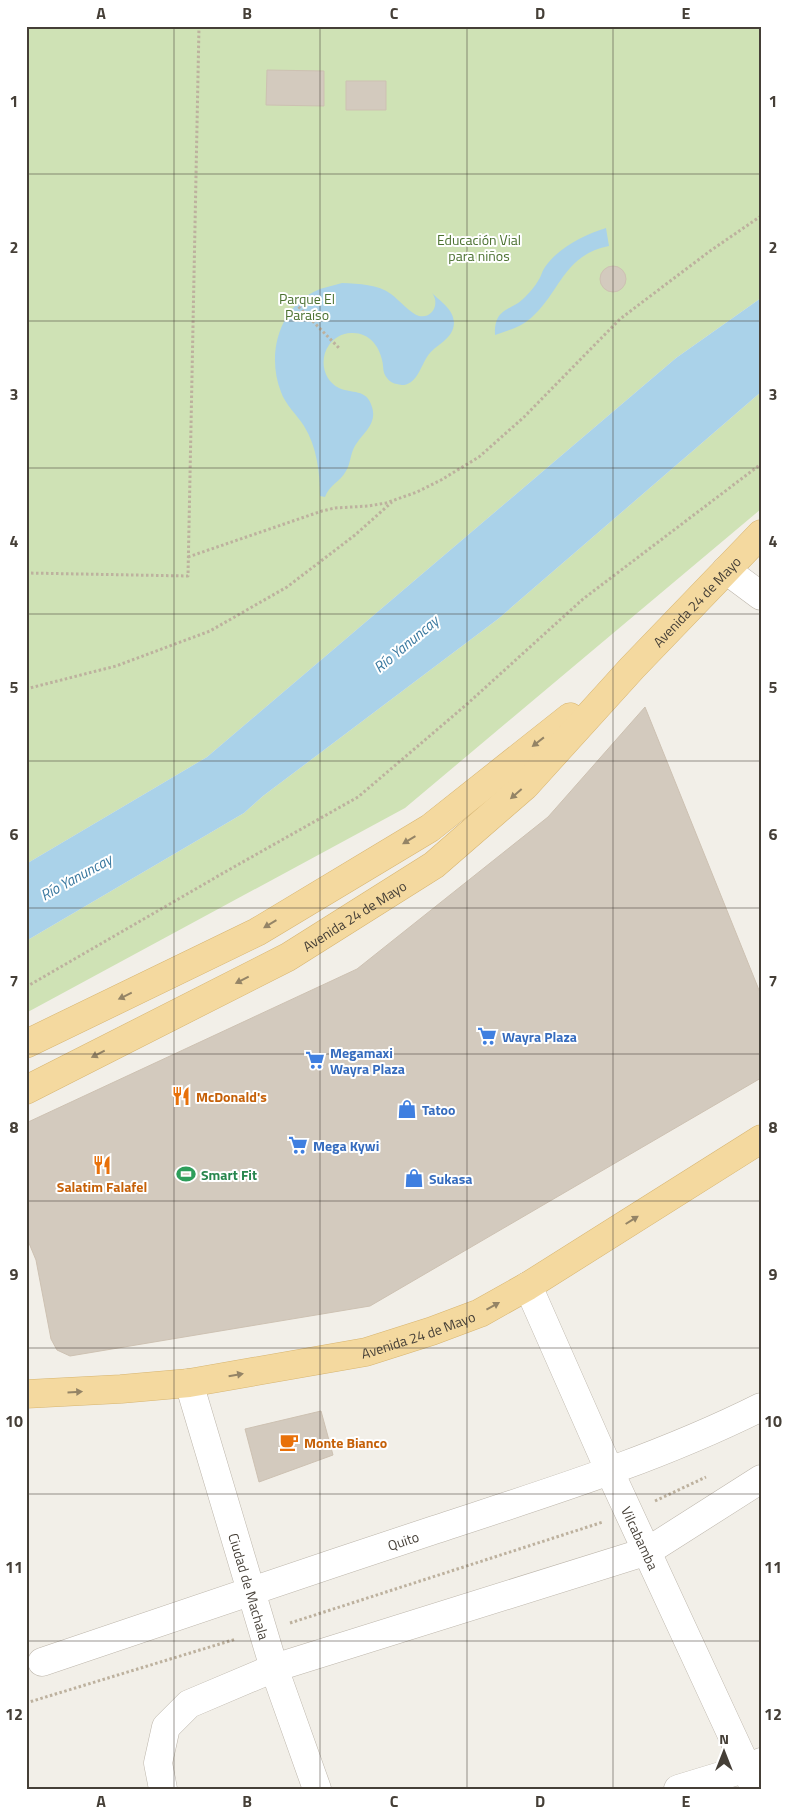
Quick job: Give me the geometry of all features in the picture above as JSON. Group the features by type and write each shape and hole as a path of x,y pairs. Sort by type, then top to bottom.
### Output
{"main road":[{"name":"Avenida 24 de Mayo","path":"26,1090 288,957 434,865 525,786 632,668 761,534"},
{"name":"Avenida 24 de Mayo","path":"26,1044 257,932 430,828 632,668"},
{"name":"Avenida 24 de Mayo","path":"26,1394 121,1390 188,1384 366,1352 480,1313 528,1286 761,1139"}],"street":[{"path":"726,570 761,596"},
{"name":"Vilcabamba","path":"528,1286 610,1472 754,1773"},
{"name":"Ciudad de Machala","path":"188,1384 274,1668 317,1789"},
{"name":"Quito","path":"42,1662 251,1590 610,1472 715,1430 761,1407"},
{"path":"163,1789 158,1763 166,1727 189,1704 274,1668 648,1552 761,1479"},
{"path":"678,1789 754,1773"}],"path":[{"path":"26,573 188,576 199,26"},
{"path":"188,556 322,511 335,508 368,506 394,500 441,480 479,457 524,417 620,319 761,216"},
{"path":"288,296 340,349"},
{"path":"26,987 358,797 466,705 583,599 761,464"},
{"path":"26,689 116,666 210,631 287,588 355,535 394,500"},
{"path":"26,1703 263,1631 630,1513 708,1476"}],"green space":[{"name":"Parque El Paraíso","path":"26,26 761,26 761,298 676,358 207,757 26,864"},
{"path":"761,392 761,509 405,808 26,1013 26,941 244,813 263,796 498,619"}],"water":[{"path":"606,228 609,246 581,258 572,266 541,308 531,318 523,324 495,335 497,319 528,294 545,267 557,253 581,238"},
{"path":"342,283 380,288 391,294 419,316 428,315 434,309 435,301 432,293 449,309 454,322 448,338 430,353 415,378 404,385 394,383 387,378 384,374 381,354 367,337 357,333 348,333 338,336 329,345 324,357 326,375 339,388 363,394 370,401 373,419 356,444 346,471 325,497 320,496 318,469 312,443 304,426 281,392 275,362 276,347 280,332 294,306 306,296 320,289"},
{"name":"Río Yanuncay","path":"761,298 761,392 498,619 263,796 244,813 26,941 26,864 207,757 676,358"}],"building":[{"path":"267,70 324,71 324,106 266,105"},
{"path":"346,81 386,81 386,110 346,110"},
{"path":"613,266 622,270 626,279 622,288 613,292 604,288 600,279 604,270"},
{"name":"Wayra Plaza","path":"645,707 761,995 761,1078 370,1306 70,1356 57,1350 51,1339 36,1260 26,1236 26,1123 357,969 548,817"},
{"name":"Monte Bianco","path":"321,1411 333,1455 259,1482 245,1429"}],"place":[{"name":"Wayra Plaza","path":"487,1036"},
{"name":"Megamaxi Wayra Plaza","path":"315,1060"},
{"name":"McDonald's","path":"181,1096"},
{"name":"Tatoo","path":"407,1109"},
{"name":"Mega Kywi","path":"298,1145"},
{"name":"Salatim Falafel","path":"102,1165"},
{"name":"Smart Fit","path":"186,1174"},
{"name":"Sukasa","path":"414,1178"},
{"name":"Monte Bianco","path":"289,1442"}],"park label":[{"name":"Educación Vial para niños","path":"479,248"}]}
